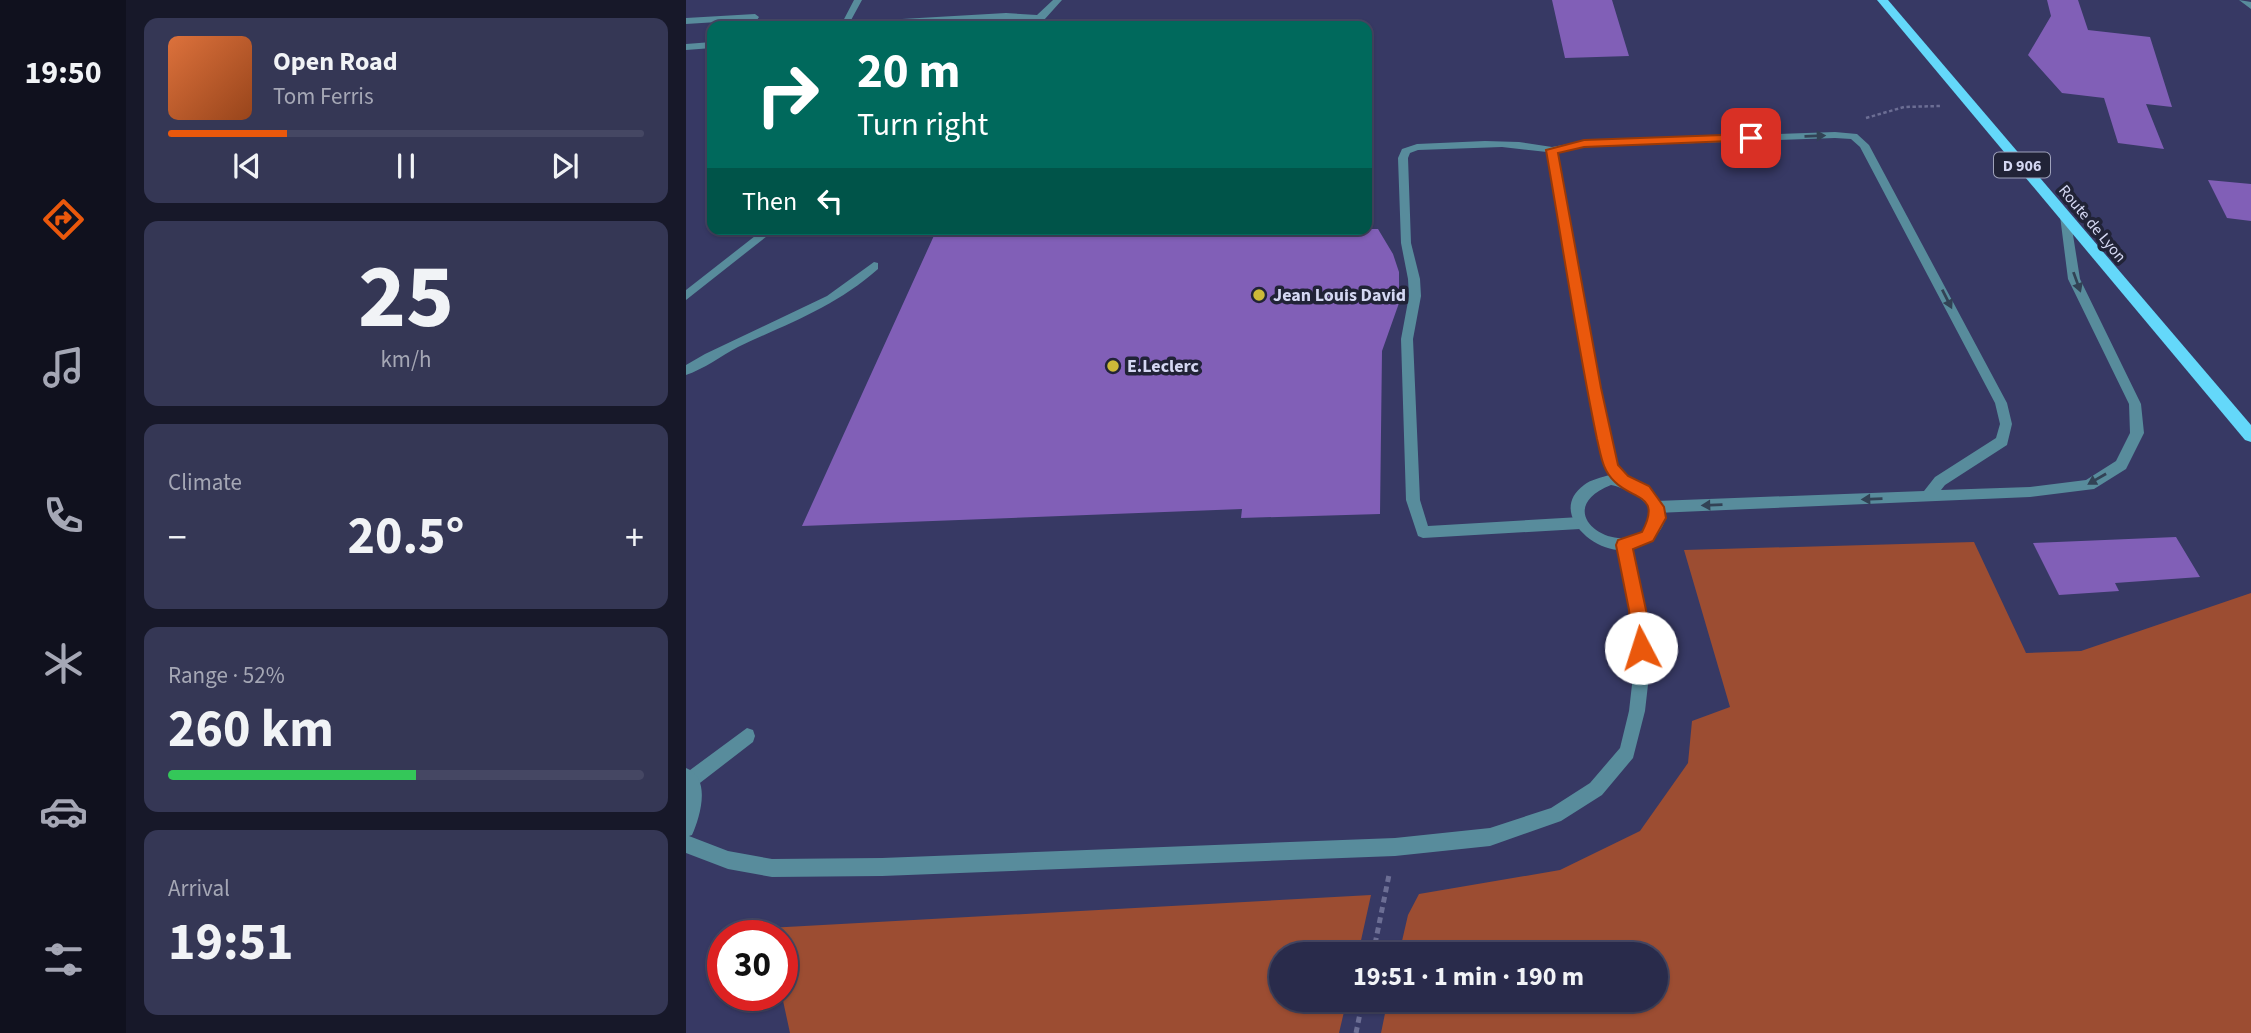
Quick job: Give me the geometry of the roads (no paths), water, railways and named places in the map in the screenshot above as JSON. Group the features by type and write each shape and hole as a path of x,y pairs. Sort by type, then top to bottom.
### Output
{"main road":[{"name":"Route de Lyon","path":"1882,0 2251,436"}],"street":[{"path":"847,21 858,0"},
{"path":"1037,21 1058,0"},
{"path":"2243,0 2251,6"},
{"path":"925,21 1006,16 1041,18"},
{"path":"686,21 755,17 752,21"},
{"path":"686,47 707,45"},
{"path":"1580,523 1423,532 1413,500 1407,340 1413,310 1414,279 1406,243 1403,158 1406,151 1417,147 1529,145 1552,150 1584,144 1854,136 1870,155 2001,403 2007,424 2002,441 1940,481 1927,497"},
{"path":"1552,150 1594,388 1611,467 1622,480 1644,490 1656,507 1658,518 1647,536 1624,545 1598,540 1580,523 1576,513 1581,494 1599,482 1622,480"},
{"path":"1656,507 2030,492 2089,485 2120,465 2137,433 2135,404 2074,279 2064,216"},
{"path":"686,296 763,235"},
{"path":"686,371 706,357 814,309 862,279 874,266"},
{"path":"686,844 728,860 772,868 882,867 1395,847 1490,837 1555,815 1596,789 1627,752 1637,711 1642,667 1637,610 1624,545"},
{"path":"686,829 694,800 688,778 747,736"}],"place":[{"name":"Jean Louis David","path":"1259,295"},
{"name":"E.Leclerc","path":"1113,366"}]}
